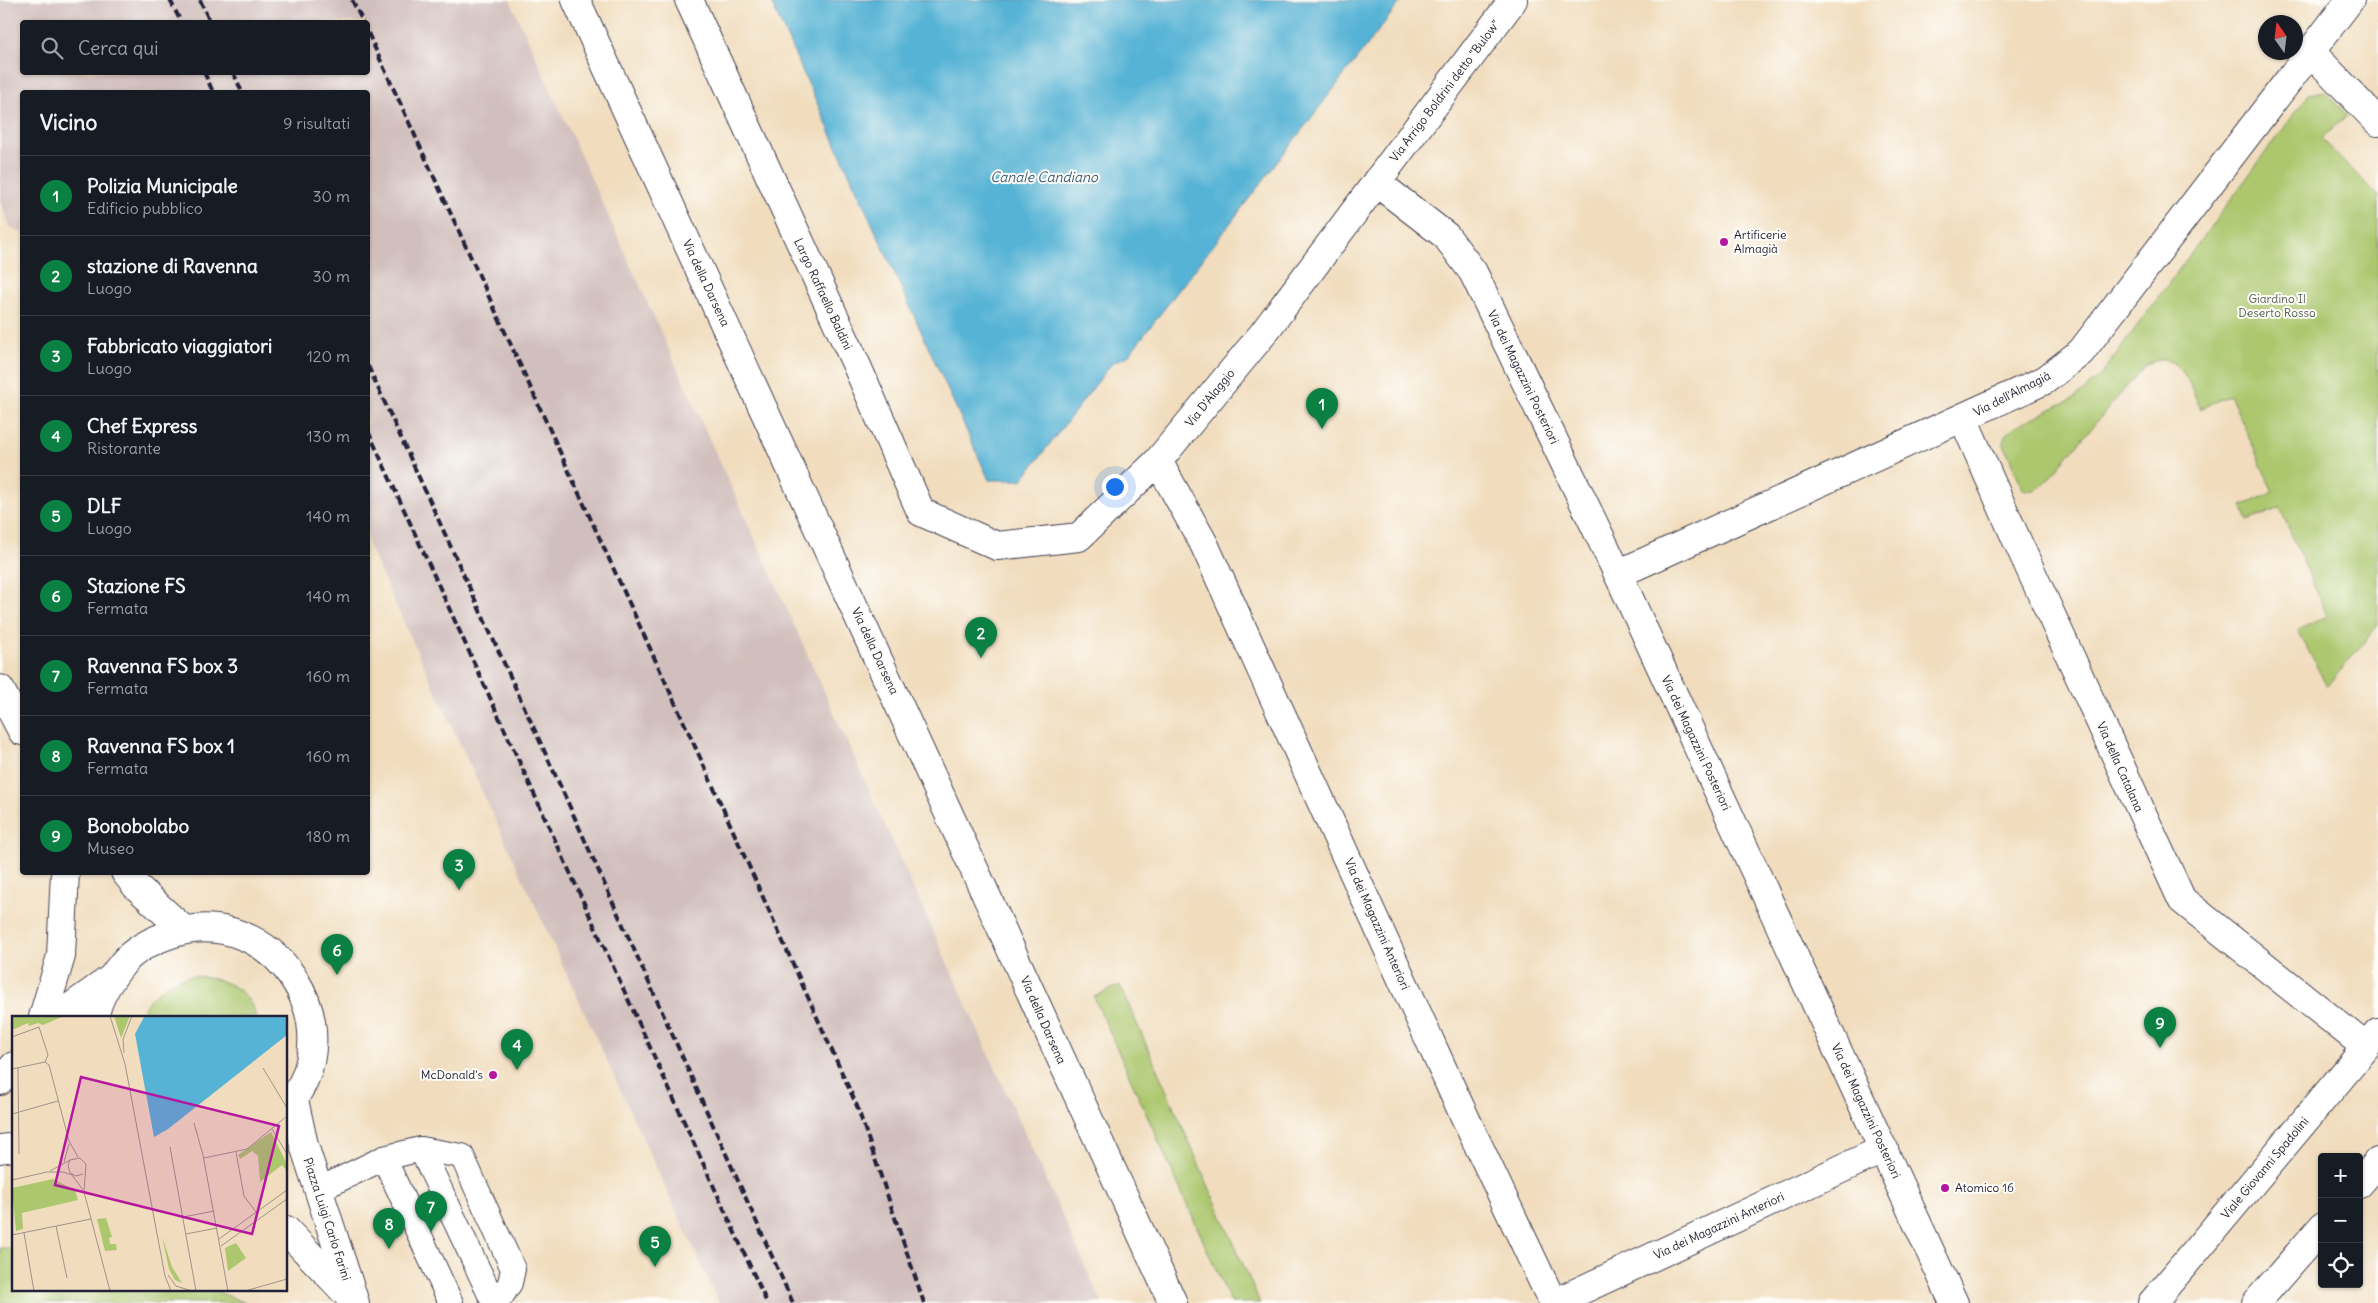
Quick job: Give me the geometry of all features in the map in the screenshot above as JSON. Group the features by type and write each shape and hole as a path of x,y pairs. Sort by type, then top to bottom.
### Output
{"street":[{"name":"Via della Darsena","path":"576,0 1173,1303"},
{"name":"Largo Raffaello Baldini","path":"689,0 853,358 921,512 997,546"},
{"name":"Via Arrigo Boldrini detto \"Bulow\"","path":"1376,182 1513,0"},
{"name":"Via dell'Almagià","path":"1618,574 2045,380 2081,352 2350,0"},
{"path":"2311,52 2378,122"},
{"name":"Via D'Alaggio","path":"997,546 1080,537 1158,461 1262,335 1376,182"},
{"name":"Via dei Magazzini Posteriori","path":"1376,182 1446,236 1473,272 1618,574 1954,1303"},
{"name":"Via della Catalana","path":"1963,418 2014,534 2182,900 2372,1040"},
{"name":"Via dei Magazzini Anteriori","path":"1158,461 1204,544 1454,1094 1553,1303 1884,1149"},
{"path":"0,689 20,727"},
{"path":"43,1016 61,956 66,875"},
{"path":"128,875 136,886 184,930"},
{"name":"Piazza Luigi Carlo Farini","path":"58,1016 110,979 130,956 155,939 184,930 216,929 248,937 274,954 296,978 309,1008 313,1040 308,1071 290,1104 355,1302"},
{"name":"Piazza Luigi Carlo Farini","path":"95,1016 110,979"},
{"name":"Viale Giovanni Spadolini","path":"2152,1303 2372,1040"},
{"path":"0,1081 12,1068"},
{"path":"2363,1179 2378,1162"},
{"name":"Piazza Luigi Carlo Farini","path":"288,1232 355,1302"},
{"path":"2256,1303 2318,1232"}],"lane":[{"path":"318,1190 384,1158 421,1148 462,1156 513,1269 510,1283 495,1303 421,1148"},
{"path":"384,1158 451,1303"}],"shaded area":[{"path":"0,0 510,0 1102,1303 719,1303 370,549 370,90 20,90 20,232 10,227 0,201"}],"green space":[{"name":"Giardino Il Deserto Rosso","path":"2325,91 2347,115 2322,139 2378,196 2378,625 2327,687 2298,630 2327,616 2280,508 2248,521 2242,506 2273,492 2230,395 2200,409 2187,379 2174,364 2166,360 2156,361 2144,366 2045,483 2035,490 2023,489 2003,442 2005,435 2014,427 2076,397 2100,376 2309,94"},
{"path":"188,976 199,976 230,984 246,997 256,1016 141,1016 153,996 173,982"},
{"path":"1120,985 1260,1303 1231,1303 1094,997"},
{"path":"0,1248 12,1248 12,1290 214,1290 246,1303 0,1303"}],"water":[{"name":"Canale Candiano","path":"770,0 1402,0 1128,356 1113,362 1022,480 989,480"}],"railway":[{"path":"170,0 180,20"},
{"path":"200,0 209,20"},
{"path":"352,0 362,20"},
{"path":"370,37 703,764 857,1106 924,1303"},
{"path":"205,75 212,90"},
{"path":"234,75 241,90"},
{"path":"370,370 569,805 793,1303"},
{"path":"370,435 767,1303"}],"place":[{"name":"Artificerie Almagià","path":"1724,242"},
{"name":"Polizia Municipale","path":"1322,429"},
{"name":"stazione di Ravenna","path":"981,658"},
{"name":"Fabbricato viaggiatori","path":"459,890"},
{"name":"Stazione FS","path":"337,975"},
{"name":"Bonobolabo","path":"2160,1048"},
{"name":"Chef Express","path":"517,1070"},
{"name":"McDonald's","path":"493,1075"},
{"name":"Atomico 16","path":"1945,1188"},
{"name":"Ravenna FS box 3","path":"431,1232"},
{"name":"Ravenna FS box 1","path":"389,1249"},
{"name":"DLF","path":"655,1267"}]}
